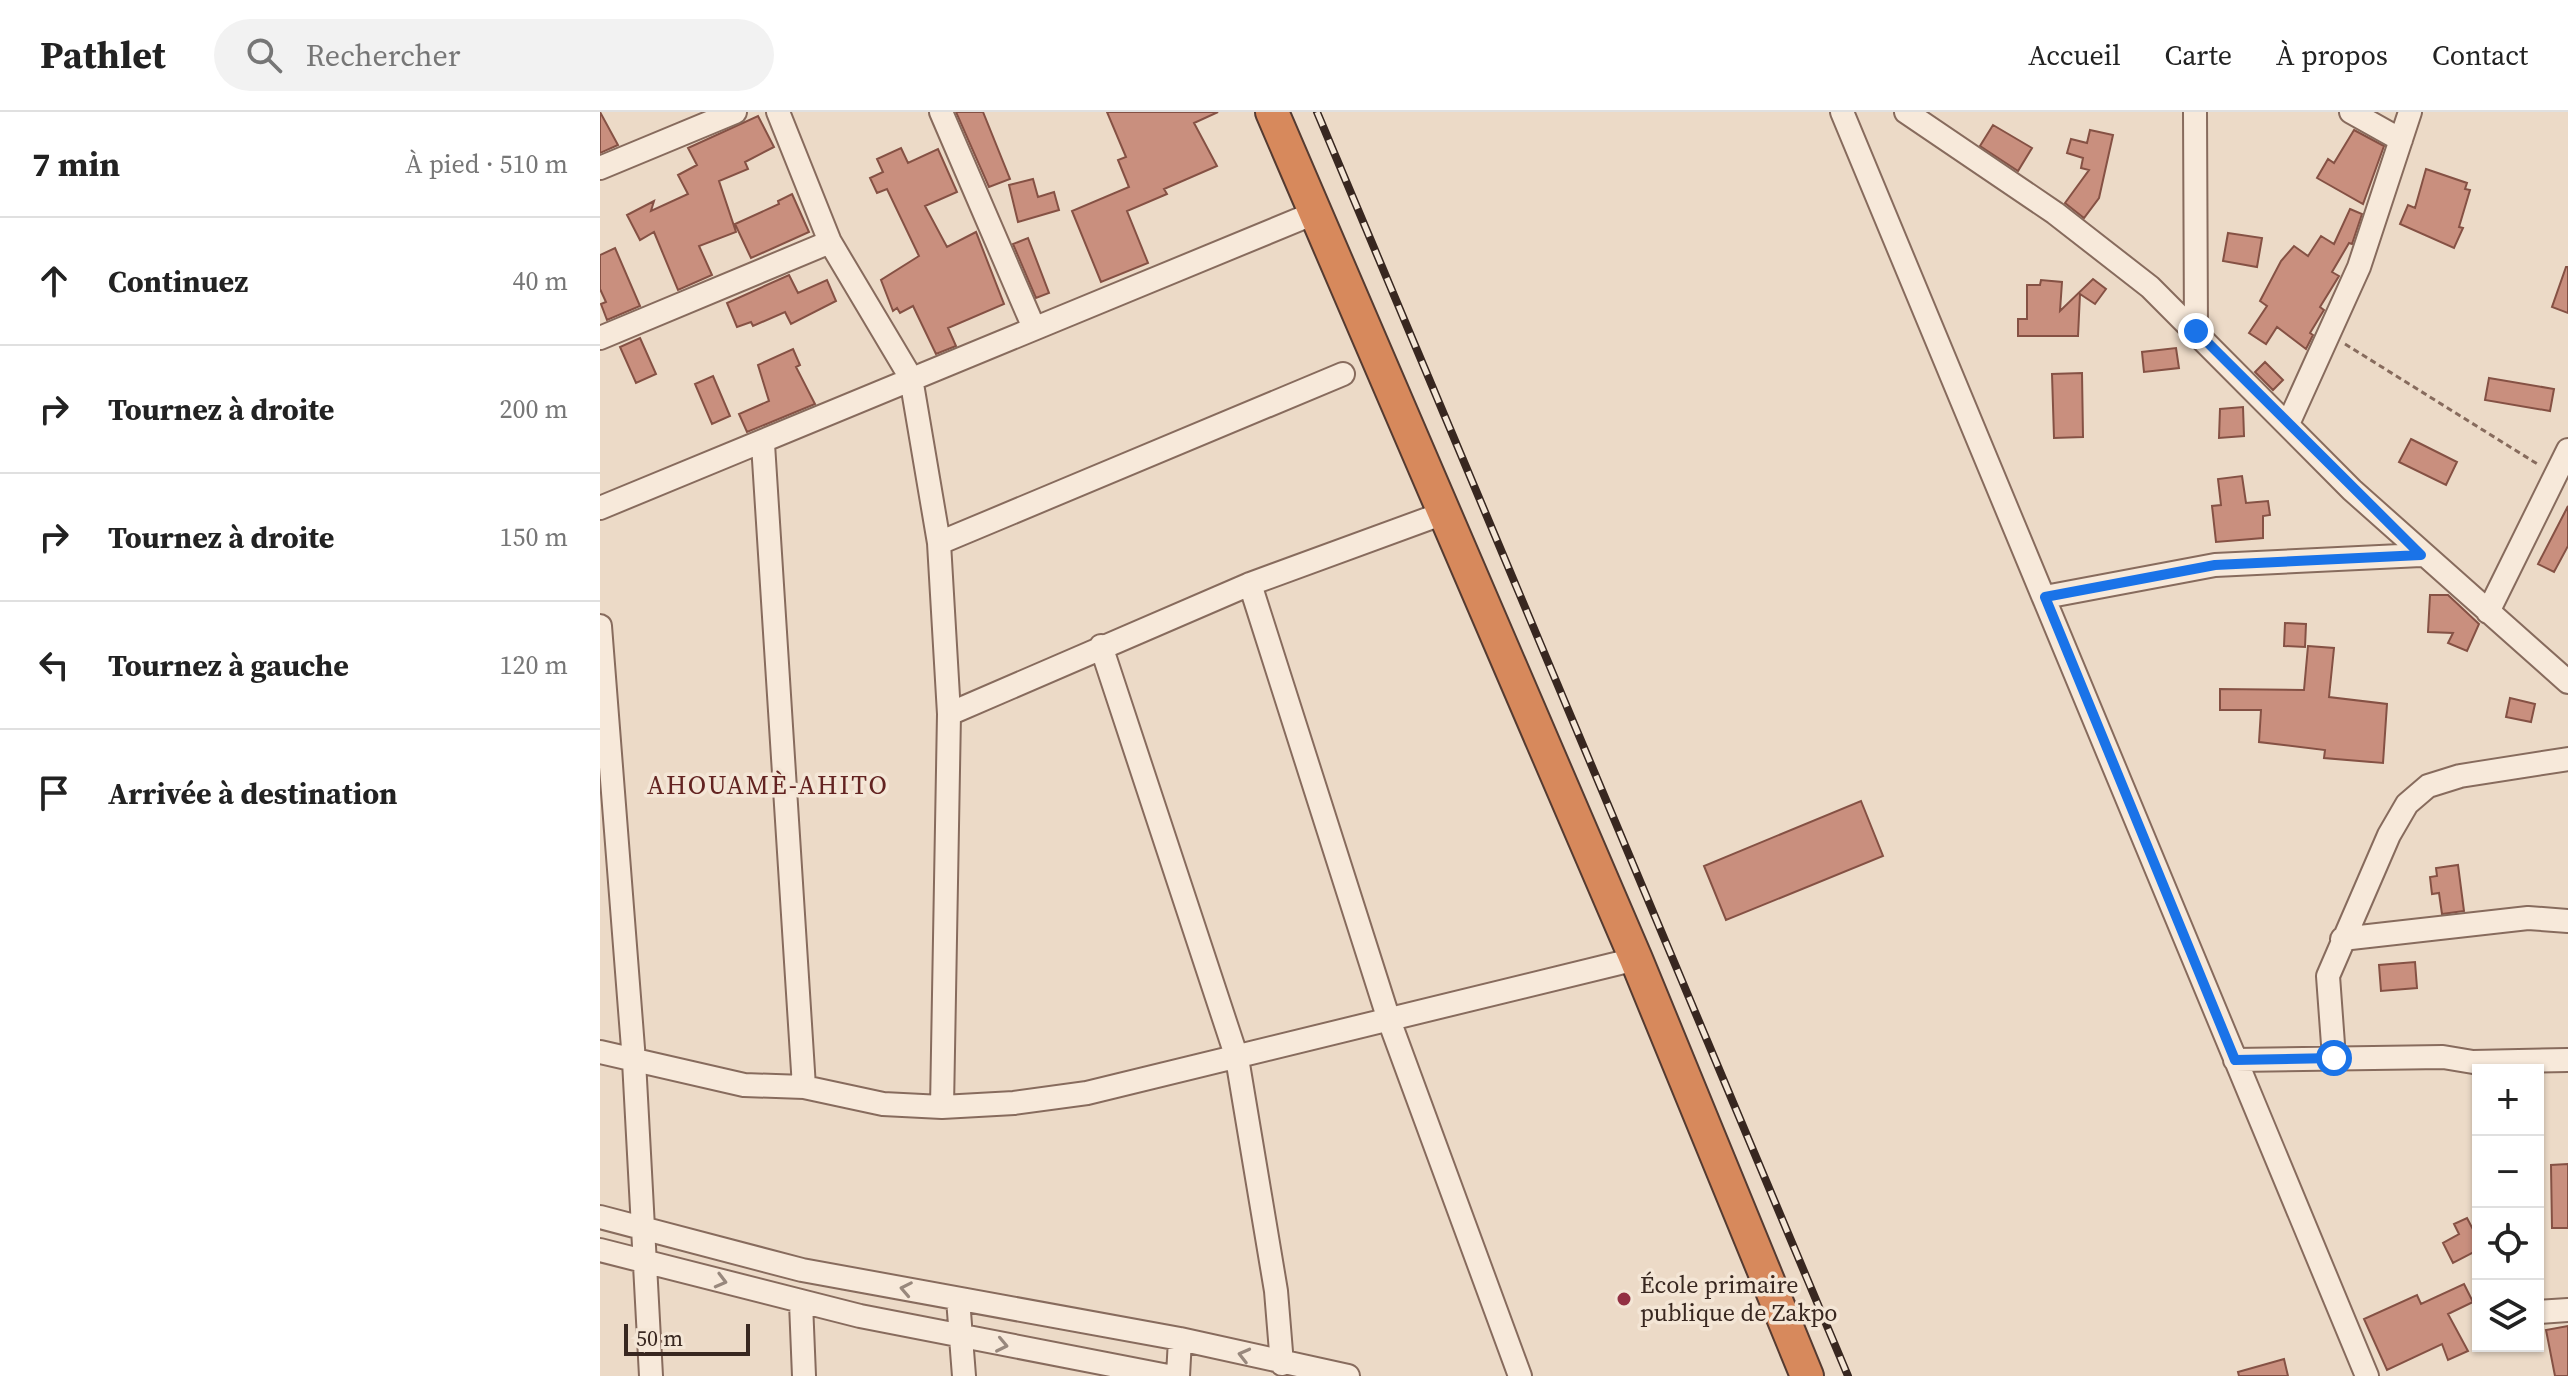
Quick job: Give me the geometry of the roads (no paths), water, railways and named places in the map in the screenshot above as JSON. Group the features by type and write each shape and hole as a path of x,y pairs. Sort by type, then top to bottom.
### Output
{"highway":[{"path":"1272,112 1636,959 1807,1376"}],"street":[{"path":"600,168 735,112"},
{"path":"778,112 830,242 911,378 939,543 949,714 942,1107"},
{"path":"941,112 1034,328"},
{"path":"1842,112 2367,1376"},
{"path":"1906,112 2055,213 2150,287 2421,555 2568,682"},
{"path":"2195,112 2196,331"},
{"path":"2351,112 2401,140"},
{"path":"2288,424 2364,253 2410,112"},
{"path":"600,508 763,444 911,378 1317,212"},
{"path":"600,338 830,242"},
{"path":"939,543 1343,374"},
{"path":"763,444 804,1087"},
{"path":"2488,612 2568,450"},
{"path":"949,714 1250,584 1444,513"},
{"path":"2045,597 2215,565 2421,555"},
{"path":"1250,584 1389,1020 1520,1376"},
{"path":"600,626 634,1061 651,1376"},
{"path":"1101,646 1237,1058 1276,1291 1282,1364"},
{"path":"2334,1058 2328,976 2342,939 2407,804 2428,786 2460,776 2568,759"},
{"path":"2342,939 2528,918 2568,921"},
{"path":"600,1052 744,1085 804,1087 883,1104 942,1107 1014,1103 1087,1093 1636,959"},
{"path":"2235,1060 2443,1057 2473,1064"},
{"path":"2510,1064 2568,1060"},
{"path":"600,1217 642,1225 802,1270 1180,1339 1282,1364 1348,1376"},
{"path":"600,1250 801,1303 1168,1376"},
{"path":"958,1299 964,1376"},
{"path":"801,1303 804,1376"},
{"path":"2544,1312 2568,1310"},
{"path":"1178,1376 1180,1339"}],"railway":[{"path":"1317,112 1848,1376"}],"place":[{"name":"École primaire publique de Zakpo","path":"1624,1299"}],"district":[{"name":"AHOUAMÈ-AHITO","path":"768,785"}]}
